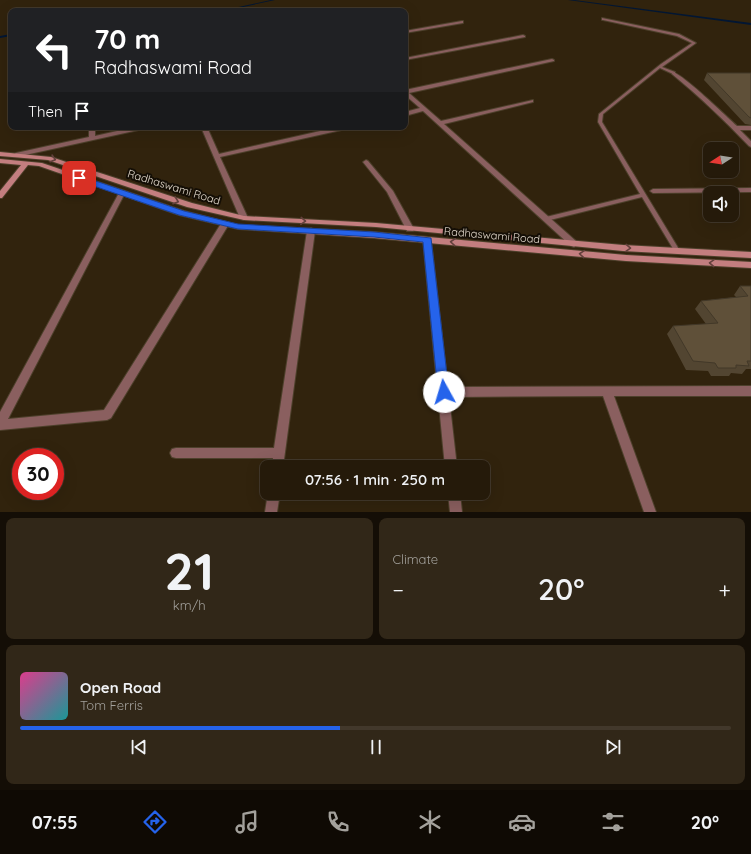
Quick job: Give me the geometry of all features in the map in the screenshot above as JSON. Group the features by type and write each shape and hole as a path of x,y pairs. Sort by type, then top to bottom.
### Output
{"street":[{"path":"408,31 462,22"},
{"path":"408,58 523,36"},
{"path":"408,91 552,60"},
{"path":"674,73 735,128 751,145"},
{"path":"408,95 574,244"},
{"path":"439,123 531,101"},
{"path":"408,113 424,109"},
{"path":"735,128 751,128"},
{"path":"92,130 92,138"},
{"path":"16,155 129,130"},
{"path":"205,130 244,218"},
{"path":"217,156 333,130"},
{"name":"Radhaswami Road","path":"0,154 49,158 190,206 244,218 410,229 574,244 751,255"},
{"name":"Radhaswami Road","path":"0,161 40,164 182,214 238,227 428,240 626,258 751,265"},
{"path":"366,162 390,191 410,229"},
{"path":"0,196 26,163"},
{"path":"653,191 751,190"},
{"path":"0,424 122,193"},
{"path":"0,424 107,415 225,224"},
{"path":"278,460 311,231"},
{"path":"428,240 450,460"},
{"path":"444,392 751,391"},
{"path":"606,392 650,512"},
{"path":"176,453 278,453"},
{"path":"271,512 273,500"},
{"path":"455,500 456,512"}],"lane":[{"path":"603,19 678,35 694,42 601,114 600,122 677,251"},
{"path":"660,67 674,73"},
{"path":"546,219 643,195"}],"building":[{"path":"707,73 751,73 751,118 749,117"},
{"path":"740,286 751,286 751,361 747,361 749,366 736,365 736,368 718,368 715,363 693,361 673,326 718,323 701,301 748,296"}],"waterway":[{"path":"235,8 274,0"},
{"path":"569,0 751,24"},
{"path":"0,37 8,36"}],"route":[{"path":"79,178 182,214 238,227 374,235 428,240 444,392"}]}
